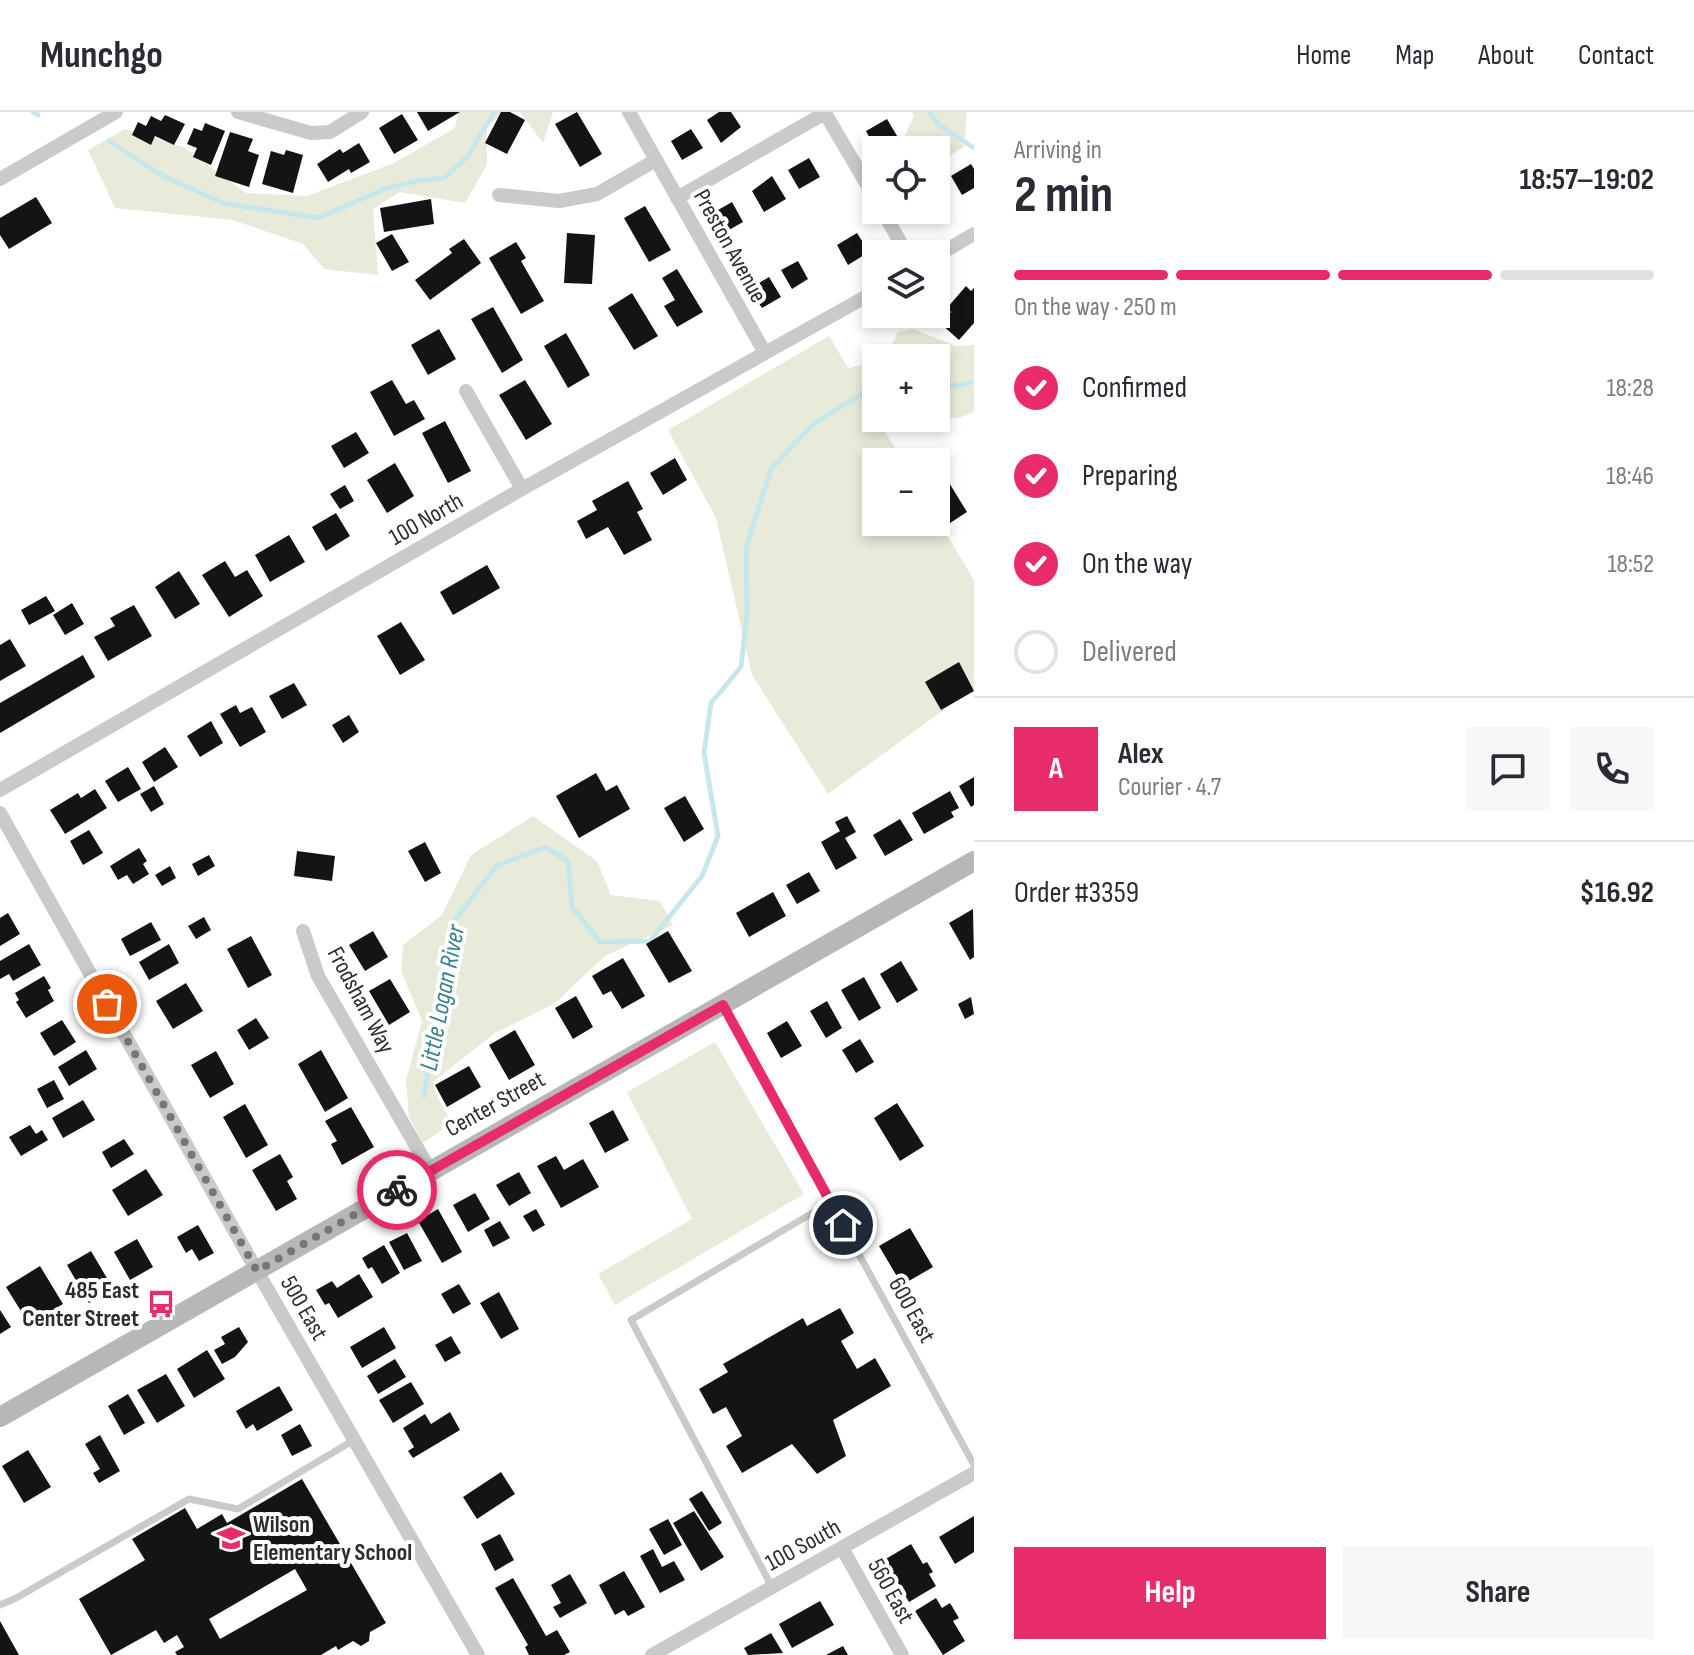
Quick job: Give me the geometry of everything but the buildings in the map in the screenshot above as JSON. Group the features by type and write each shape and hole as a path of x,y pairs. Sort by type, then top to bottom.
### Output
{"street":[{"path":"0,179 116,112"},
{"path":"238,112 311,133 330,132 362,112"},
{"name":"Preston Avenue","path":"629,112 765,353"},
{"path":"677,198 825,113 862,176"},
{"path":"499,195 559,201 597,194 656,160"},
{"path":"950,248 974,234"},
{"name":"100 North","path":"0,790 522,489 862,299"},
{"path":"466,391 522,489"},
{"name":"500 East","path":"0,813 257,1271 478,1655"},
{"name":"Center Street","path":"0,1417 974,861"},
{"name":"Frodsham Way","path":"303,931 318,976 430,1170"},
{"name":"100 South","path":"652,1655 974,1473"},
{"name":"560 East","path":"842,1548 902,1655"}],"lane":[{"name":"600 East","path":"723,1005 974,1465"},
{"path":"772,1588 631,1320 831,1202"},
{"path":"0,1605 189,1499 238,1509 354,1440"}],"green space":[{"path":"458,112 506,112 487,126 487,165 465,203 400,192 373,209 378,275 324,269 303,244 233,220 115,208 88,150 125,129 183,147 246,193 307,196 394,163 455,128"},
{"path":"520,112 553,112 543,143"},
{"path":"912,112 967,112 964,147 950,156 950,136 905,136 914,116"},
{"path":"913,329 956,346 974,345 974,412 950,418 950,344 892,344 898,332"},
{"path":"829,336 848,368 862,365 862,432 885,432 895,448 862,448 862,536 948,536 974,580 974,688 828,794 752,675 716,518 668,430"},
{"path":"533,816 597,861 611,895 660,901 673,925 605,956 554,1004 495,1033 433,1082 452,1123 423,1143 409,1117 406,1080 422,1021 401,971 403,945 442,915 471,855"},
{"path":"715,1042 804,1194 615,1305 598,1274 692,1219 627,1092"}],"waterway":[{"name":"Little Logan River","path":"33,112 38,115"},
{"path":"109,141 163,176 223,203 318,218 385,189 444,178 468,156 494,112"},
{"name":"Little Logan River","path":"930,112 938,124 974,148"},
{"name":"Little Logan River","path":"950,385 974,381"},
{"name":"Little Logan River","path":"424,1096 452,924 496,866 545,847 568,861 572,907 600,942 650,941 702,876 718,836 704,753 711,703 741,667 747,614 746,548 771,469 812,425 862,394"}],"way so far":[{"path":"107,1004 257,1271 397,1190"}],"place":[{"name":"485 East Center Street","path":"161,1304"},
{"name":"Wilson Elementary School","path":"231,1538"}],"route":[{"path":"397,1190 723,1005 843,1225"}]}
